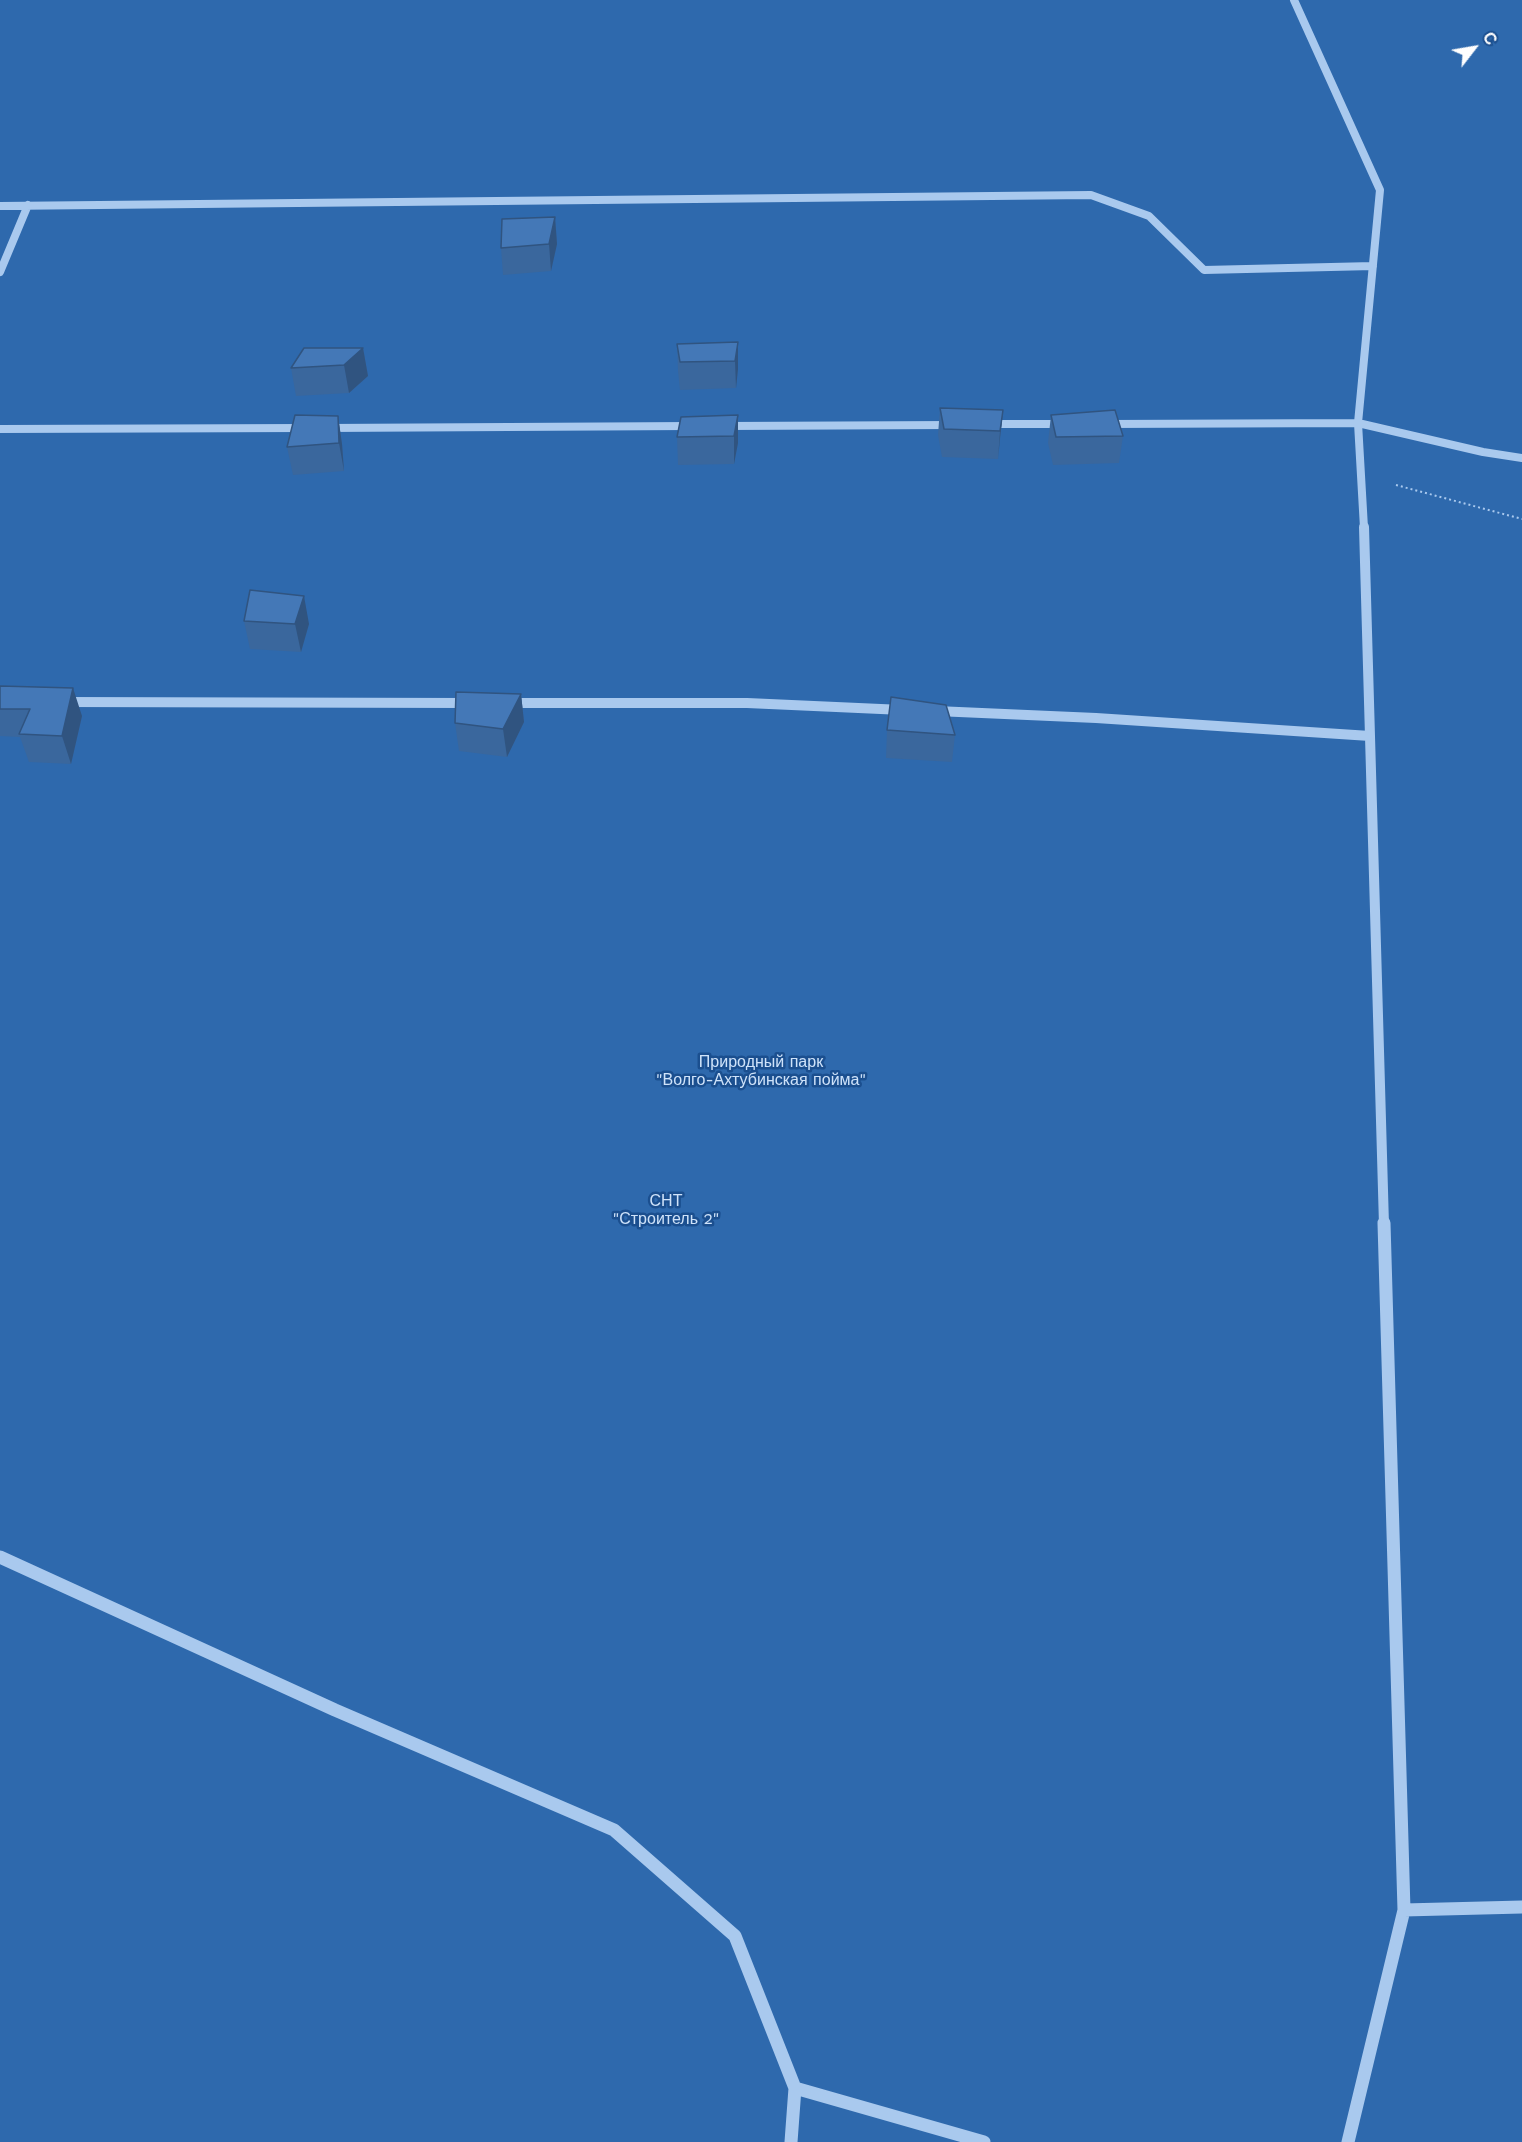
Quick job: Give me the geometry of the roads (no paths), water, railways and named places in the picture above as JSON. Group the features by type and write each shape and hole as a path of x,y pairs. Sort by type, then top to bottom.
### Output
{"street":[{"path":"1294,0 1380,190 1358,423 1363,477 1404,1910 1348,2142"},
{"path":"0,206 1091,195 1149,216 1204,270 1373,266"},
{"path":"0,272 28,205"},
{"path":"1096,424 1358,423 1483,452 1522,458"},
{"path":"977,424 1072,424"},
{"path":"715,426 965,425"},
{"path":"322,428 703,426"},
{"path":"0,429 310,428"},
{"path":"58,702 477,703"},
{"path":"500,703 747,704 910,710"},
{"path":"922,711 1096,718 1370,736"},
{"path":"0,1557 335,1710 614,1830 735,1936 795,2088 791,2142"},
{"path":"1404,1910 1522,1907"},
{"path":"795,2088 984,2142"}],"park label":[{"name":"Природный парк \"Волго-Ахтубинская пойма\"","path":"761,1071"},
{"name":"СНТ \"Строитель 2\"","path":"666,1210"}]}
